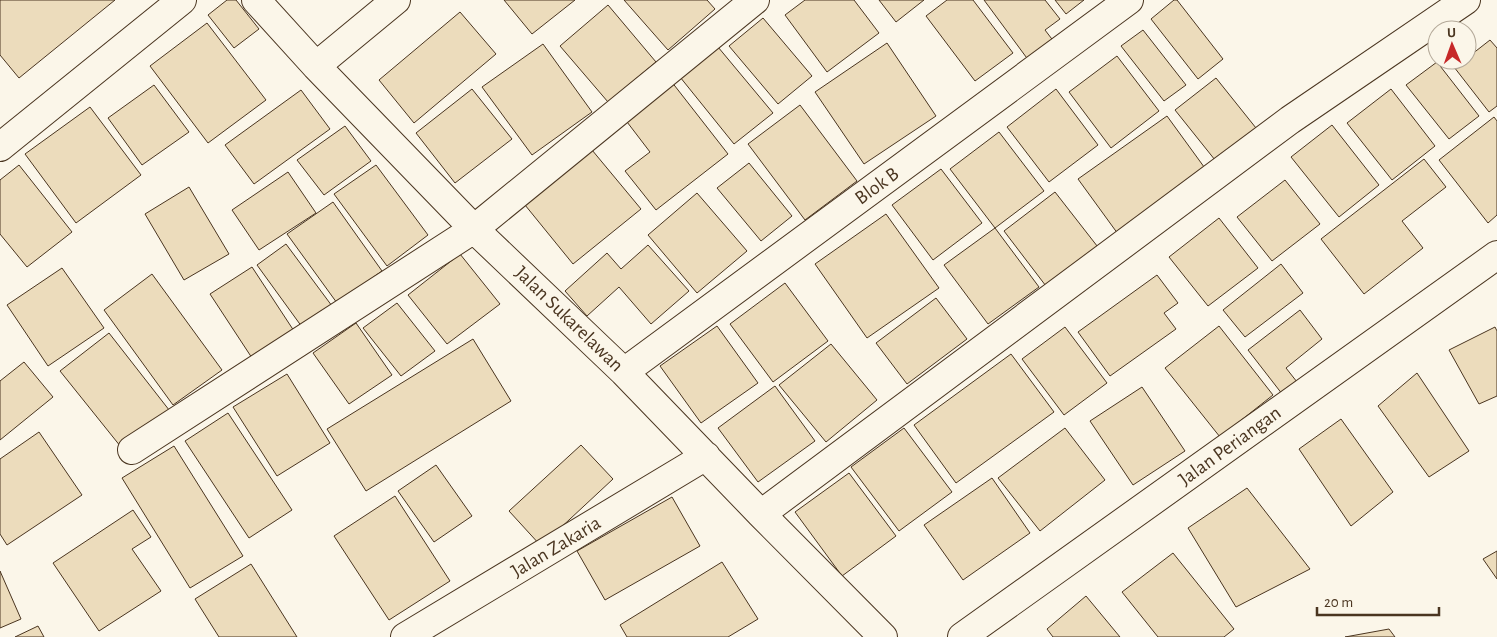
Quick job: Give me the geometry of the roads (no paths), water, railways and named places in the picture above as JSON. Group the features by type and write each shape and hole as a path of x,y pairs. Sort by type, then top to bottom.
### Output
{"street":[{"path":"0,147 182,0"},
{"name":"Jalan Sukarelawan","path":"256,0 316,66 474,229 624,372 883,637"},
{"path":"316,66 396,0"},
{"path":"132,450 474,229 755,0"},
{"name":"Blok B","path":"624,372 1129,0"},
{"path":"762,514 1290,120 1466,0"},
{"name":"Jalan Periangan","path":"962,637 1497,255"},
{"name":"Jalan Zakaria","path":"406,637 706,456"}]}
